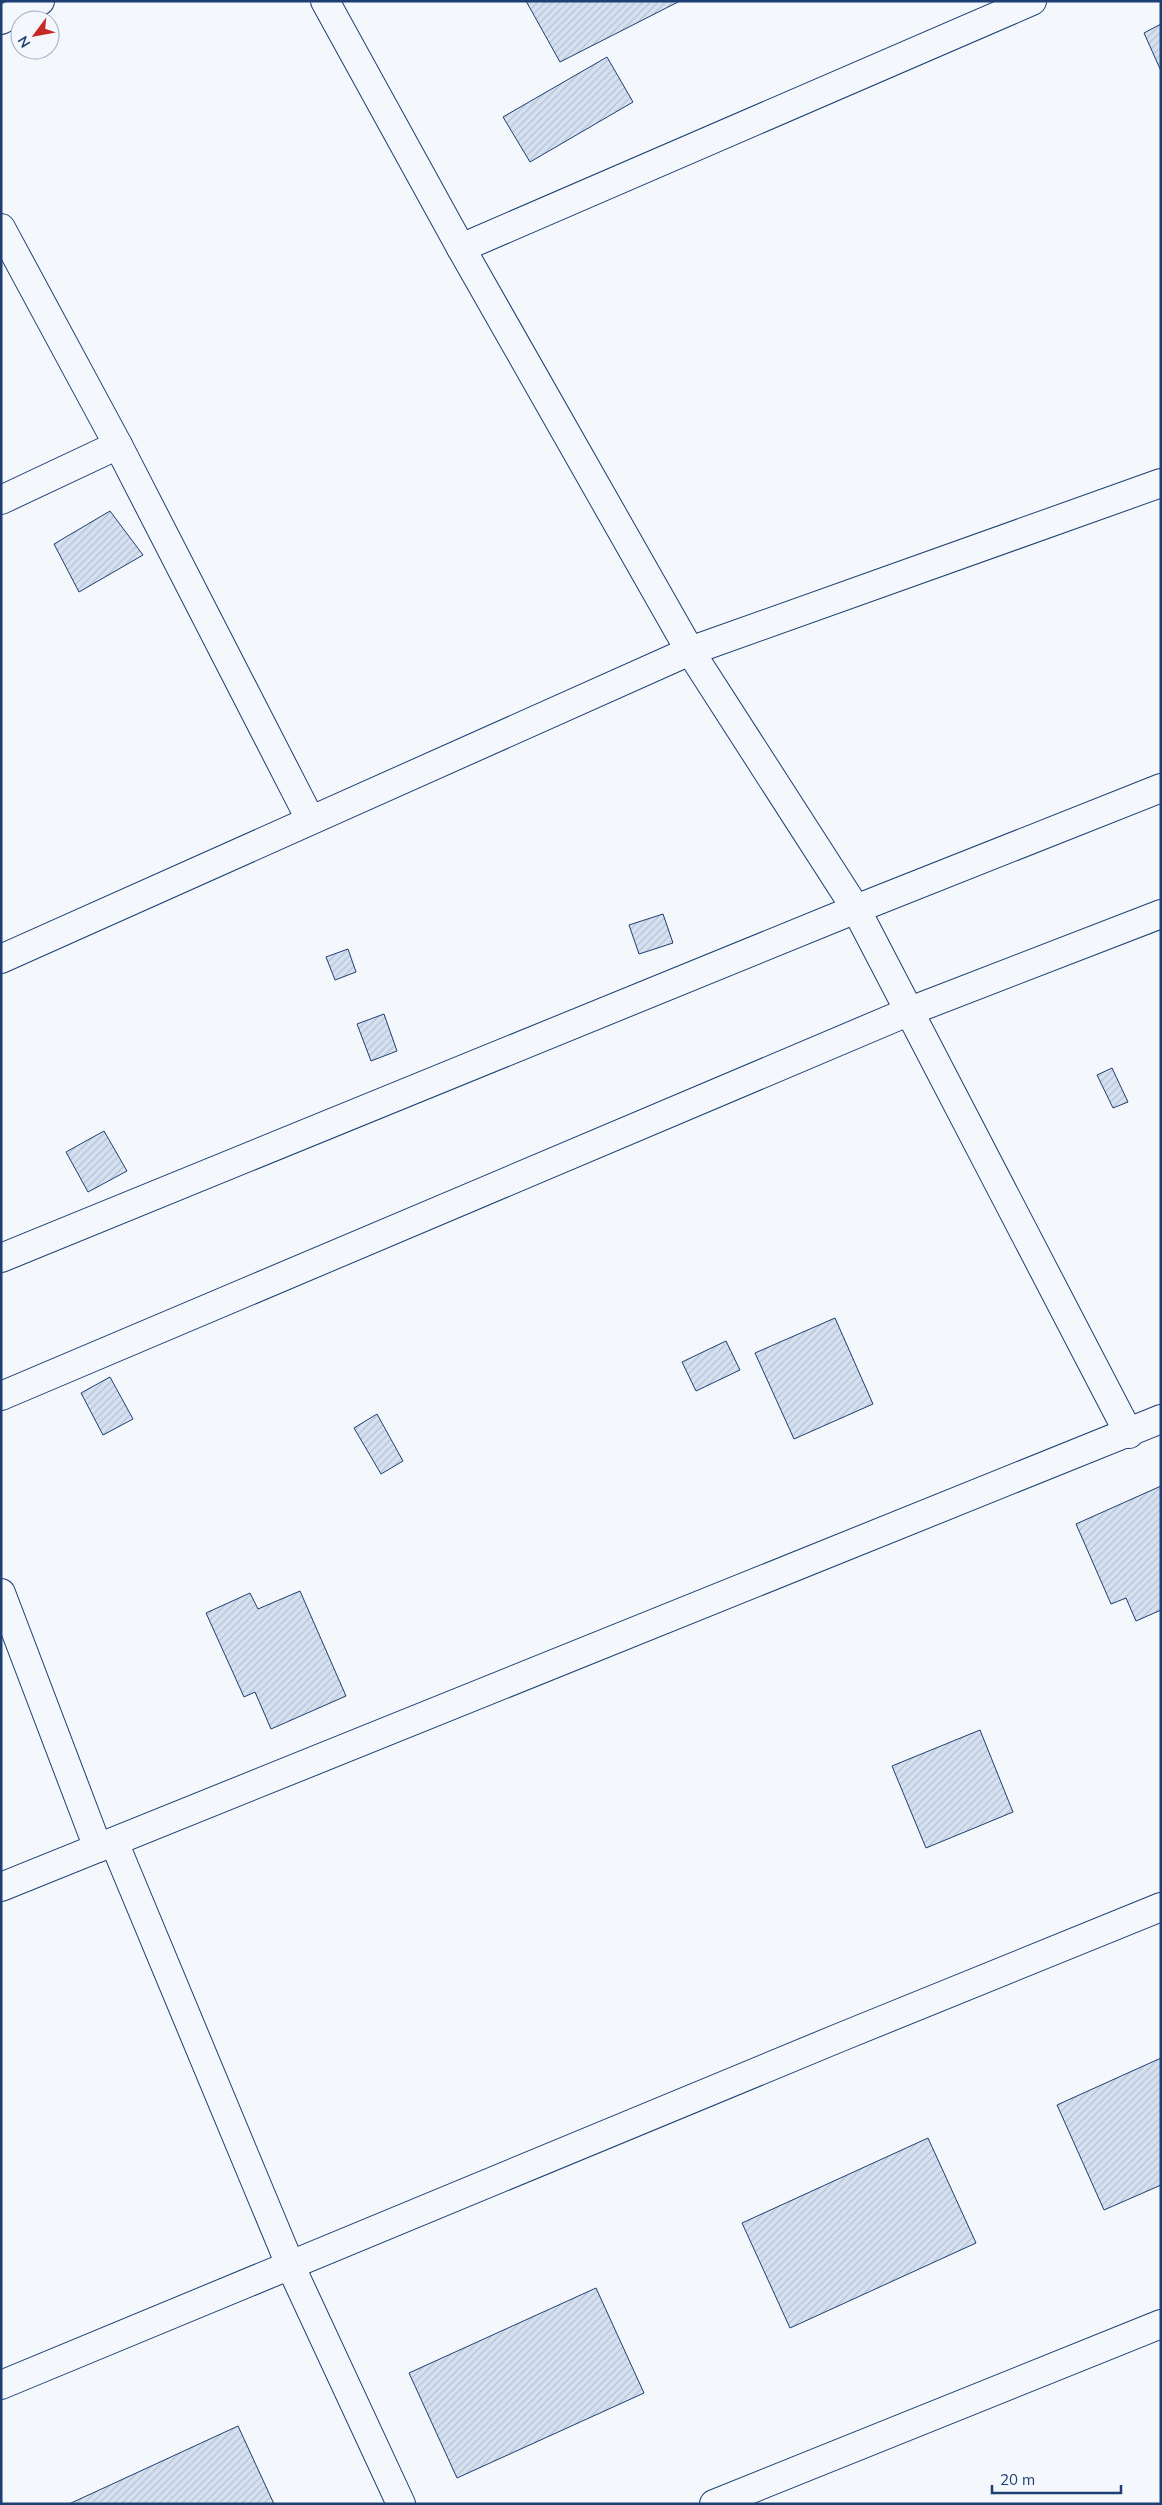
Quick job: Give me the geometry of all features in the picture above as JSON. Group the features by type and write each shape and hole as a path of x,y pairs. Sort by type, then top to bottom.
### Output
{"street":[{"path":"1,20 40,1"},
{"path":"325,1 461,248 690,651 856,909 1129,1434"},
{"path":"461,248 1032,1"},
{"path":"1,228 10,267 118,445 310,819"},
{"path":"1,500 118,445"},
{"path":"1,959 310,819 690,651 1161,483"},
{"path":"1,1258 856,909 1161,788"},
{"path":"1,1396 910,1011 1161,914"},
{"path":"1,1887 1129,1434 1161,1419"},
{"path":"1,1593 106,1845 291,2267 401,2504"},
{"path":"1,2385 291,2267 841,2036 1161,1908"},
{"path":"714,2504 1161,2324"}],"building":[{"path":"526,1 680,1 560,62"},
{"path":"1161,24 1161,71 1144,33"},
{"path":"607,57 633,102 530,162 503,117"},
{"path":"110,511 143,555 79,592 54,544"},
{"path":"663,914 673,943 639,954 629,925"},
{"path":"348,949 356,972 335,980 326,957"},
{"path":"384,1014 397,1051 371,1061 357,1024"},
{"path":"1112,1068 1128,1102 1113,1108 1097,1075"},
{"path":"104,1131 127,1171 88,1192 66,1152"},
{"path":"835,1318 873,1404 794,1439 755,1353"},
{"path":"726,1341 740,1370 696,1391 682,1362"},
{"path":"110,1377 133,1419 103,1435 81,1393"},
{"path":"377,1414 403,1461 381,1474 354,1428"},
{"path":"1161,1486 1161,1610 1136,1621 1126,1598 1111,1604 1076,1524"},
{"path":"300,1591 346,1696 271,1729 255,1692 244,1697 206,1613 250,1593 258,1609"},
{"path":"980,1730 1013,1812 926,1848 892,1766"},
{"path":"1161,2058 1161,2185 1104,2210 1057,2105"},
{"path":"928,2138 976,2243 790,2328 742,2223"},
{"path":"596,2288 644,2393 457,2478 409,2373"},
{"path":"238,2426 274,2504 69,2504"}]}
